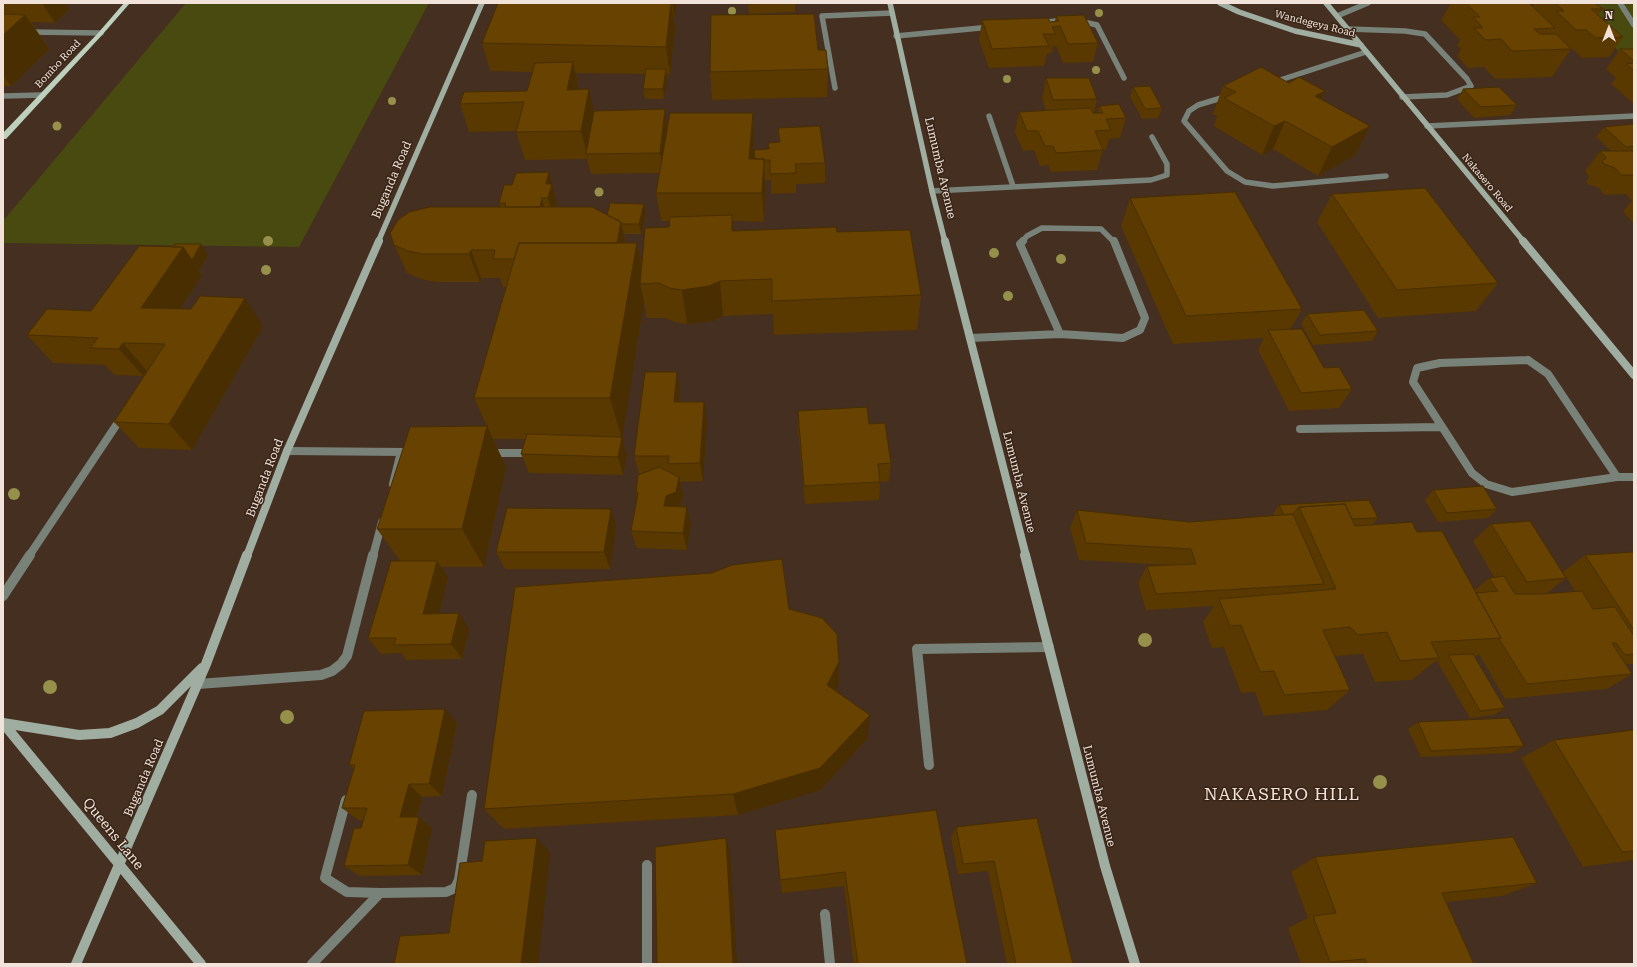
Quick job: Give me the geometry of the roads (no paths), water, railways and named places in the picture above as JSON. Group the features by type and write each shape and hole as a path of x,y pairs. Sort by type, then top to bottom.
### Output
{"main road":[{"name":"Bombo Road","path":"3,137 101,33 126,3"},
{"name":"Buganda Road","path":"76,964 198,684 287,451 482,3"},
{"name":"Lumumba Avenue","path":"890,3 896,36 932,191 1105,866 1135,964"},
{"name":"Wandegeya Road","path":"1220,3 1239,12 1295,31 1361,45"},
{"name":"Nakasero Road","path":"1326,3 1634,375"},
{"path":"3,723 79,735 110,733 137,723 160,710 206,664"},
{"name":"Queens Lane","path":"3,723 201,964"}],"street":[{"path":"1337,16 1368,3"},
{"path":"1620,3 1634,25"},
{"path":"835,88 822,16 892,13"},
{"path":"1034,23 1064,20 1084,21 1097,25 1124,78"},
{"path":"816,26 824,26"},
{"path":"896,36 996,26"},
{"path":"1348,29 1405,31 1425,34 1467,79 1471,86 1447,95 1402,96"},
{"path":"18,32 101,33"},
{"path":"1267,84 1366,52"},
{"path":"1236,93 1198,105 1189,111 1184,121 1227,171 1245,182 1273,186 1386,176"},
{"path":"3,96 43,96"},
{"path":"989,116 1013,186"},
{"path":"1427,126 1634,116"},
{"path":"932,191 1151,180 1167,175 1167,164 1152,137"},
{"path":"970,338 1060,334 1123,338 1140,330 1145,318 1113,239 1101,229 1042,228 1027,236 1020,244 1060,334"},
{"path":"1617,478 1548,374 1528,360 1440,363 1417,368 1413,382 1440,427 1472,473 1486,484 1512,492 1634,477"},
{"path":"3,596 119,421"},
{"path":"1300,429 1440,427"},
{"path":"287,451 417,452"},
{"path":"390,492 401,452"},
{"path":"480,453 527,454"},
{"path":"198,684 321,675 332,671 341,664 347,656 384,515"},
{"path":"929,765 917,649 1049,647"},
{"path":"346,800 326,878 346,892 380,894 446,892 455,888 460,880 472,795"},
{"path":"647,865 647,964"},
{"path":"312,964 380,894"},
{"path":"825,914 830,964"}],"district":[{"name":"NAKASERO HILL","path":"1282,795"}]}
